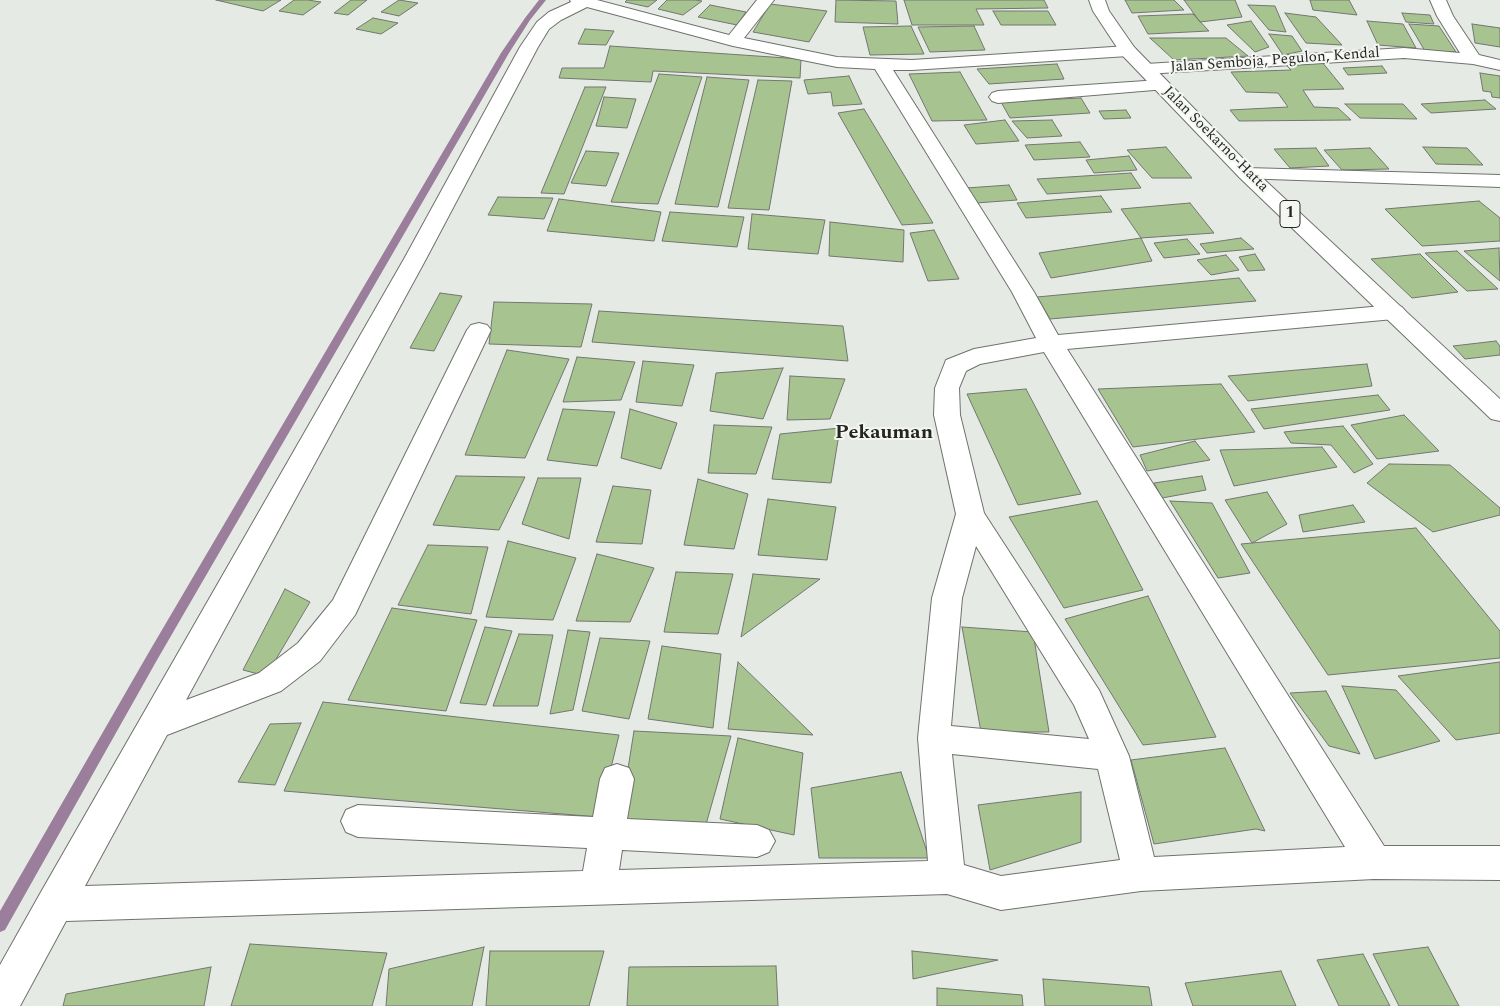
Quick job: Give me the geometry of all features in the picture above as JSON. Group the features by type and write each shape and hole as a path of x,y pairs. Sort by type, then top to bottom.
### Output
{"main road":[{"path":"733,41 766,0"},
{"name":"Jalan Soekarno-Hatta","path":"1097,0 1101,11 1128,51 1160,85 1247,174 1500,413"},
{"path":"1438,0 1445,16 1473,59"},
{"path":"0,1002 415,259 529,47 543,26 555,16 583,1 733,41 828,61 882,66 1128,51"},
{"name":"Jalan Semboja, Pegulon, Kendal","path":"1146,68 1404,53 1473,59 1500,65"},
{"path":"882,66 1023,292 1051,343 1374,862"},
{"path":"998,97 1160,85"},
{"path":"1247,174 1500,181"},
{"path":"1141,874 1112,756 1088,699 970,514 947,415 946,388 955,366 974,357 1051,343 1394,312"},
{"path":"154,726 270,682 309,652 344,607 479,330"},
{"path":"948,877 934,738 947,598 970,514"},
{"path":"934,738 1112,756"},
{"path":"598,886 617,779"},
{"path":"358,821 757,841"},
{"path":"54,904 598,886 948,877 1001,893 1141,874 1374,862 1500,863"}],"building":[{"path":"216,0 281,0 263,11"},
{"path":"294,0 321,2 303,15 279,11"},
{"path":"351,0 367,0 348,15 334,13"},
{"path":"399,0 418,3 399,16 381,12"},
{"path":"627,0 657,0 648,7 625,2"},
{"path":"667,0 702,1 683,15 658,9"},
{"path":"836,0 896,1 898,24 835,22"},
{"path":"904,0 1044,0 1048,8 976,9 984,25 912,25"},
{"path":"1125,0 1174,0 1184,10 1132,13"},
{"path":"1184,0 1235,0 1242,17 1200,22"},
{"path":"1310,0 1349,0 1357,15 1313,10"},
{"path":"770,4 827,11 809,42 753,32"},
{"path":"710,5 746,12 737,25 698,17"},
{"path":"1248,5 1275,6 1286,32 1269,30"},
{"path":"993,11 1048,11 1056,25 1001,25"},
{"path":"1285,13 1316,17 1342,45 1306,43"},
{"path":"1402,13 1430,15 1434,24 1406,22"},
{"path":"1193,14 1209,31 1148,34 1138,16"},
{"path":"373,18 398,23 381,34 356,29"},
{"path":"1251,21 1269,47 1255,52 1227,25"},
{"path":"1367,21 1403,24 1416,48 1378,45"},
{"path":"1409,24 1439,26 1456,52 1425,51"},
{"path":"1472,24 1500,28 1500,47 1475,43"},
{"path":"911,26 924,54 870,55 863,27"},
{"path":"974,26 985,50 930,52 918,27"},
{"path":"585,29 614,31 606,45 578,44"},
{"path":"1269,34 1292,36 1302,51 1283,55"},
{"path":"1150,38 1226,38 1248,56 1174,60"},
{"path":"610,46 801,59 800,78 653,71 651,82 559,78 562,68 604,68"},
{"path":"1322,62 1344,89 1303,90 1314,107 1338,108 1351,120 1239,121 1230,110 1288,107 1278,93 1246,92 1231,72 1291,70 1284,63"},
{"path":"1057,64 1064,79 989,84 977,69"},
{"path":"1382,66 1387,73 1348,75 1343,68"},
{"path":"960,72 987,120 932,121 909,74"},
{"path":"1480,73 1500,76 1500,98 1492,97 1491,92 1483,91"},
{"path":"659,74 702,77 658,204 611,202"},
{"path":"849,76 862,104 833,106 831,92 808,94 804,80"},
{"path":"707,77 749,80 718,207 675,204"},
{"path":"758,80 792,81 769,210 728,208"},
{"path":"585,87 606,87 564,194 541,193"},
{"path":"604,97 636,99 627,128 596,126"},
{"path":"1081,98 1090,113 1010,118 1001,102"},
{"path":"1485,100 1496,109 1431,113 1421,104"},
{"path":"1345,104 1403,104 1417,119 1360,118"},
{"path":"864,109 933,223 902,225 838,113"},
{"path":"1126,110 1131,118 1104,119 1099,111"},
{"path":"1005,120 1019,141 976,144 964,125"},
{"path":"1052,120 1062,136 1027,138 1012,121"},
{"path":"1080,142 1090,157 1034,160 1025,145"},
{"path":"1166,147 1192,178 1152,178 1127,150"},
{"path":"1423,147 1467,148 1483,165 1436,164"},
{"path":"1316,148 1329,166 1290,168 1274,149"},
{"path":"1370,148 1389,169 1342,170 1324,150"},
{"path":"586,151 619,153 606,186 571,183"},
{"path":"1129,156 1137,170 1094,173 1086,160"},
{"path":"1131,173 1141,188 1047,194 1037,179"},
{"path":"1009,185 1017,200 976,203 966,188"},
{"path":"1101,196 1112,212 1026,218 1017,203"},
{"path":"498,197 553,198 544,219 488,215"},
{"path":"559,199 661,212 654,241 547,231"},
{"path":"1479,201 1500,218 1500,241 1422,246 1385,209"},
{"path":"1190,203 1214,233 1141,238 1121,209"},
{"path":"670,212 744,217 737,247 662,241"},
{"path":"752,214 825,220 818,254 748,249"},
{"path":"830,222 904,230 903,262 829,256"},
{"path":"934,230 959,279 928,281 910,233"},
{"path":"1141,238 1152,261 1051,278 1039,253"},
{"path":"1241,238 1254,249 1207,253 1200,244"},
{"path":"1187,239 1200,254 1164,258 1154,243"},
{"path":"1499,248 1500,281 1464,251"},
{"path":"1457,251 1498,289 1467,291 1425,253"},
{"path":"1255,254 1265,270 1248,271 1239,257"},
{"path":"1420,254 1458,292 1412,298 1371,259"},
{"path":"1226,255 1239,270 1211,275 1197,260"},
{"path":"1239,278 1256,301 1050,319 1037,297"},
{"path":"440,293 462,296 434,351 410,348"},
{"path":"494,302 592,304 581,347 489,344"},
{"path":"599,311 843,326 848,361 592,342"},
{"path":"1496,341 1500,346 1500,355 1465,359 1453,346"},
{"path":"507,350 569,359 525,458 465,455"},
{"path":"577,357 635,362 621,400 563,402"},
{"path":"643,361 694,365 682,406 636,402"},
{"path":"1367,364 1372,386 1248,401 1228,376"},
{"path":"783,368 763,419 710,411 716,373"},
{"path":"790,376 845,379 830,419 787,420"},
{"path":"1221,384 1255,432 1133,447 1098,389"},
{"path":"1026,389 1081,494 1018,505 967,394"},
{"path":"1378,395 1390,410 1264,429 1251,409"},
{"path":"563,409 615,412 597,466 547,460"},
{"path":"630,409 677,423 661,469 621,458"},
{"path":"1404,415 1439,451 1377,459 1351,425"},
{"path":"714,425 772,427 756,474 708,473"},
{"path":"1343,426 1373,464 1354,473 1331,445 1291,443 1284,432"},
{"path":"840,428 831,483 772,479 780,434"},
{"path":"1195,441 1210,460 1147,471 1140,455"},
{"path":"1322,447 1337,467 1234,486 1220,450"},
{"path":"1389,464 1450,465 1500,508 1500,515 1433,532 1367,483"},
{"path":"456,476 525,477 499,530 433,525"},
{"path":"1202,476 1206,490 1162,498 1154,483"},
{"path":"538,478 581,478 569,539 522,524"},
{"path":"698,479 748,494 734,549 684,545"},
{"path":"613,486 651,490 642,544 596,542"},
{"path":"1267,492 1287,524 1252,543 1225,500"},
{"path":"768,499 836,507 827,560 758,555"},
{"path":"1097,501 1143,590 1064,608 1009,517"},
{"path":"1170,501 1212,503 1250,573 1218,578"},
{"path":"1353,505 1365,522 1303,532 1299,515"},
{"path":"1416,528 1500,631 1500,658 1328,675 1241,544"},
{"path":"508,541 576,558 553,620 486,617"},
{"path":"428,545 488,547 471,614 398,605"},
{"path":"597,554 654,568 630,622 576,621"},
{"path":"676,572 733,574 718,634 664,632"},
{"path":"753,574 820,579 741,637"},
{"path":"285,589 310,602 266,676 243,670"},
{"path":"1148,596 1216,737 1143,745 1065,619"},
{"path":"392,608 477,620 446,711 348,700"},
{"path":"485,627 512,631 486,705 460,703"},
{"path":"962,627 1033,632 1049,732 981,732"},
{"path":"568,630 590,632 573,710 550,714"},
{"path":"519,634 553,635 538,706 493,706"},
{"path":"600,638 650,641 629,719 582,711"},
{"path":"662,646 721,654 713,728 648,719"},
{"path":"738,662 813,735 728,729"},
{"path":"1500,662 1500,733 1456,740 1398,676"},
{"path":"1342,686 1396,690 1440,741 1375,759"},
{"path":"1326,691 1360,754 1329,746 1290,693"},
{"path":"323,702 619,735 599,817 284,791"},
{"path":"301,723 275,785 238,782 270,724"},
{"path":"634,731 731,736 705,828 620,819"},
{"path":"738,738 803,753 794,835 720,819"},
{"path":"1225,748 1265,831 1256,829 1154,844 1131,760"},
{"path":"901,772 929,858 819,858 811,788"},
{"path":"1081,792 1081,842 990,870 978,805"},
{"path":"250,944 387,953 372,1006 231,1006"},
{"path":"484,947 472,1006 386,1006 389,969"},
{"path":"1428,947 1459,1006 1399,1006 1373,954"},
{"path":"490,951 604,951 589,1006 486,1006"},
{"path":"912,951 998,960 913,979"},
{"path":"1363,954 1390,1006 1339,1006 1317,960"},
{"path":"776,966 778,1006 627,1006 629,967"},
{"path":"211,967 204,1006 63,1006 66,994"},
{"path":"1281,971 1296,1006 1193,1006 1185,983"},
{"path":"1043,979 1149,987 1152,1006 1045,1006"},
{"path":"937,988 1022,995 1023,1006 937,1006"}],"waterway":[{"path":"0,925 153,656 505,53 527,19 543,0"}],"district":[{"name":"Pekauman","path":"884,434"}]}
